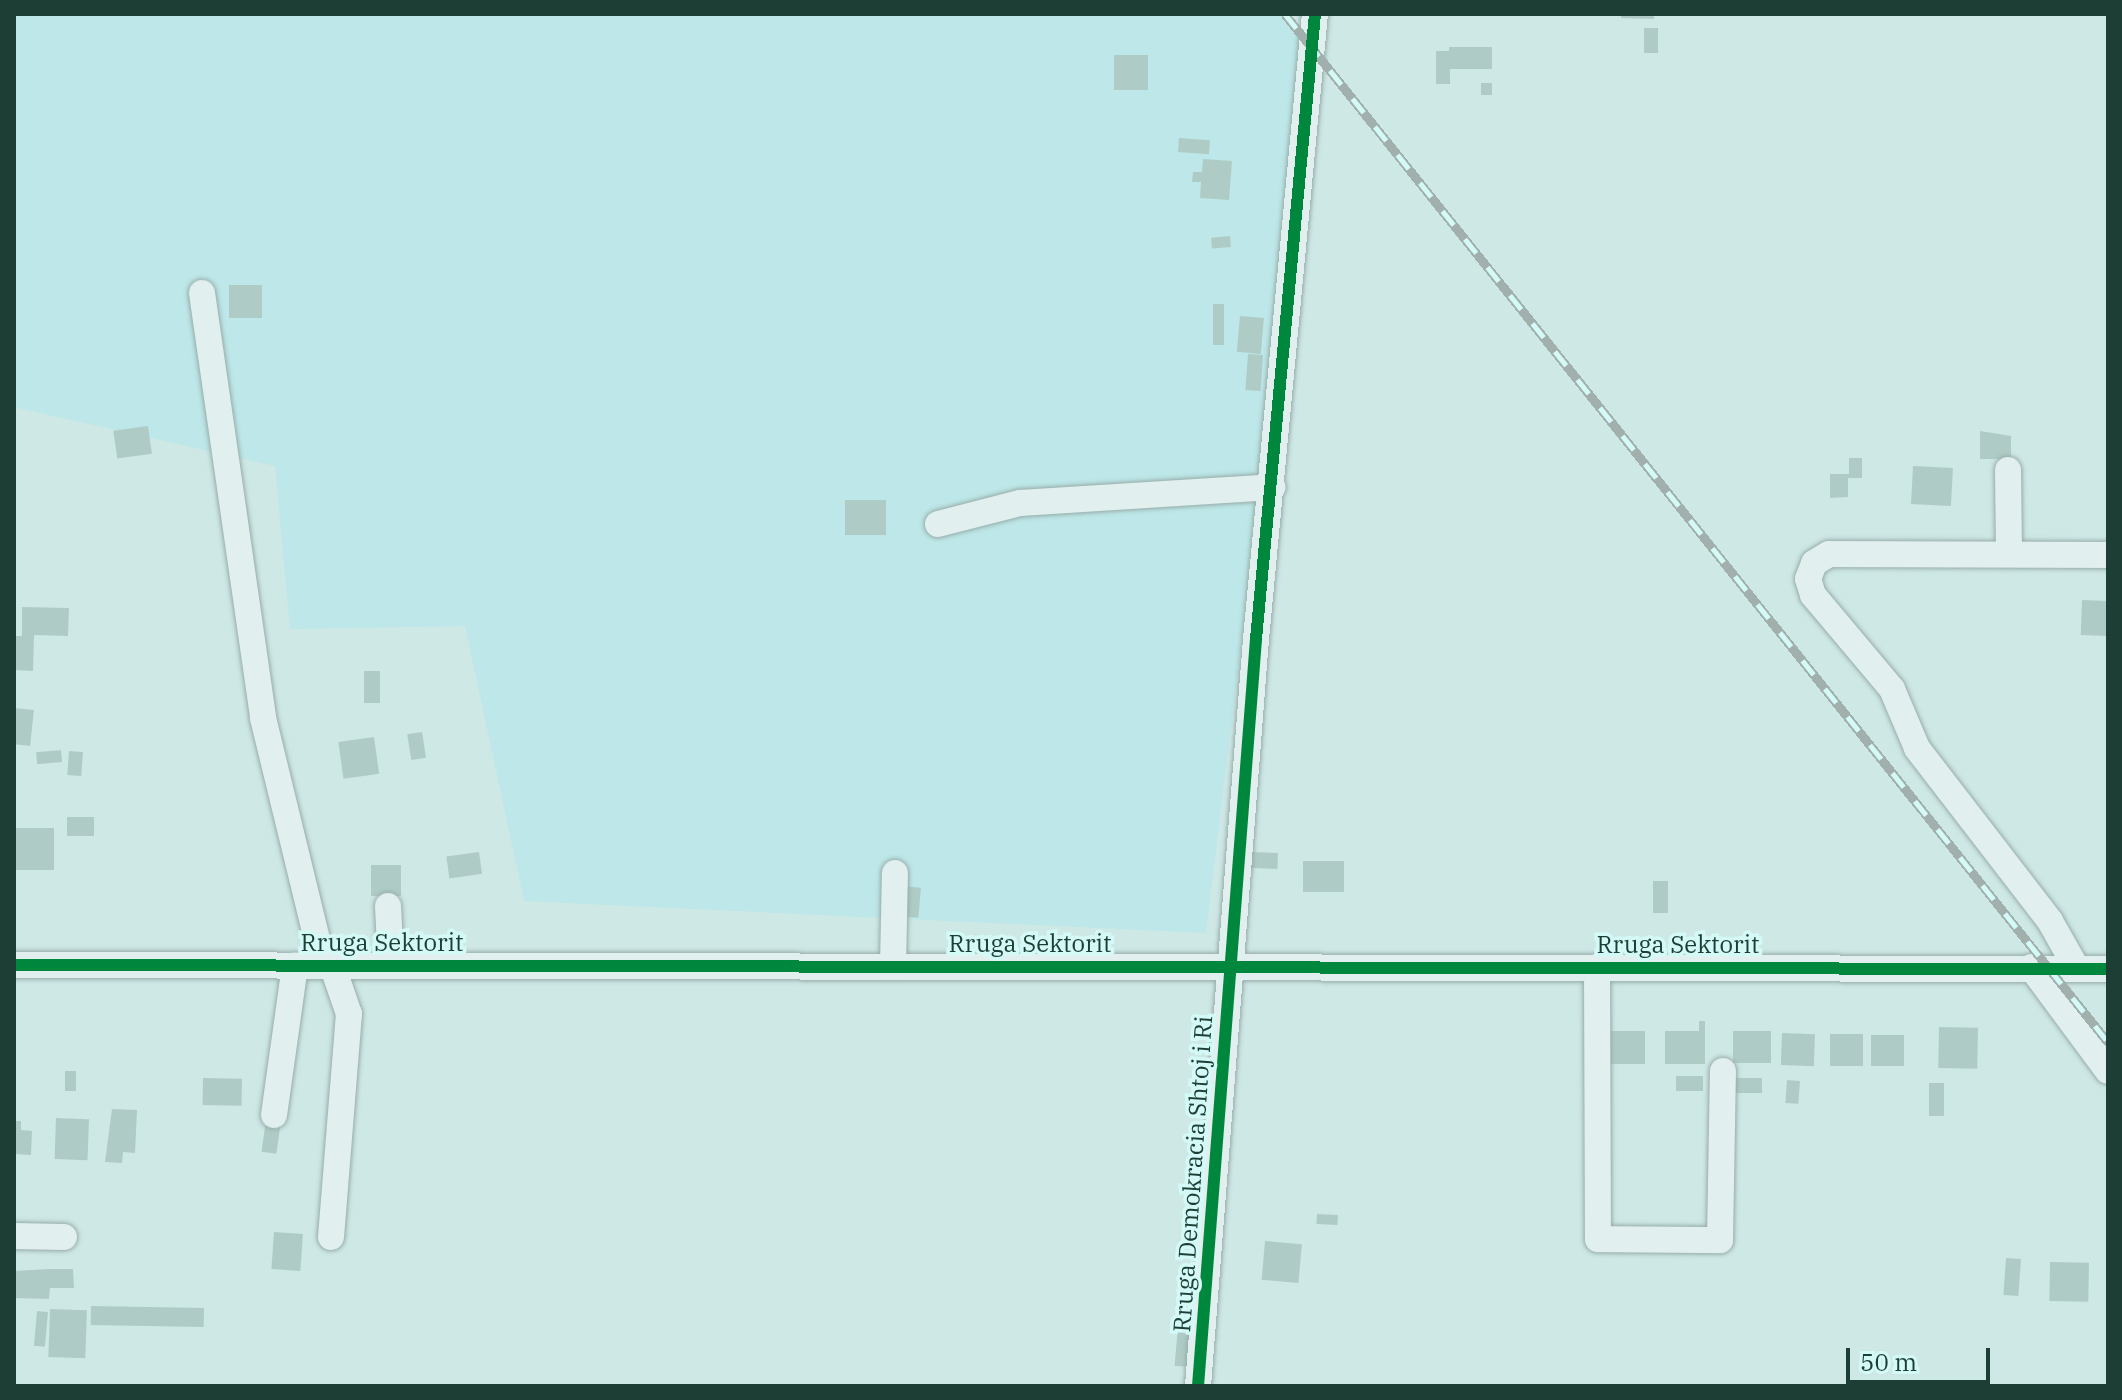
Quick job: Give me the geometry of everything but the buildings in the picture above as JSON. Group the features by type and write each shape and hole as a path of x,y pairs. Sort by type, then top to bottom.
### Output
{"street":[{"name":"Rruga Demokracia Shtoj i Ri","path":"1198,1386 1231,966 1315,14"},
{"path":"202,293 263,718 327,965 349,1014 331,1237"},
{"path":"2008,470 2009,554"},
{"path":"938,524 1020,503 1272,487"},
{"path":"2077,969 2050,921 1917,748 1892,689 1808,586 1809,570 1829,554 2108,555"},
{"path":"893,966 895,873"},
{"path":"390,905 391,965"},
{"name":"Rruga Sektorit","path":"14,965 2108,969"},
{"path":"274,1115 295,965"},
{"path":"1597,967 1598,1239 1720,1240 1723,1071"},
{"path":"2039,967 2108,1071"},
{"path":"14,1236 64,1237"}],"shaded area":[{"path":"14,14 1284,14 1313,48 1206,933 524,901 465,626 290,629 275,466 14,407"}],"railway":[{"path":"1285,14 2108,1042"}],"cycle path":[{"path":"1198,1386 1256,639 1315,14"},
{"path":"14,965 2108,969"}]}
